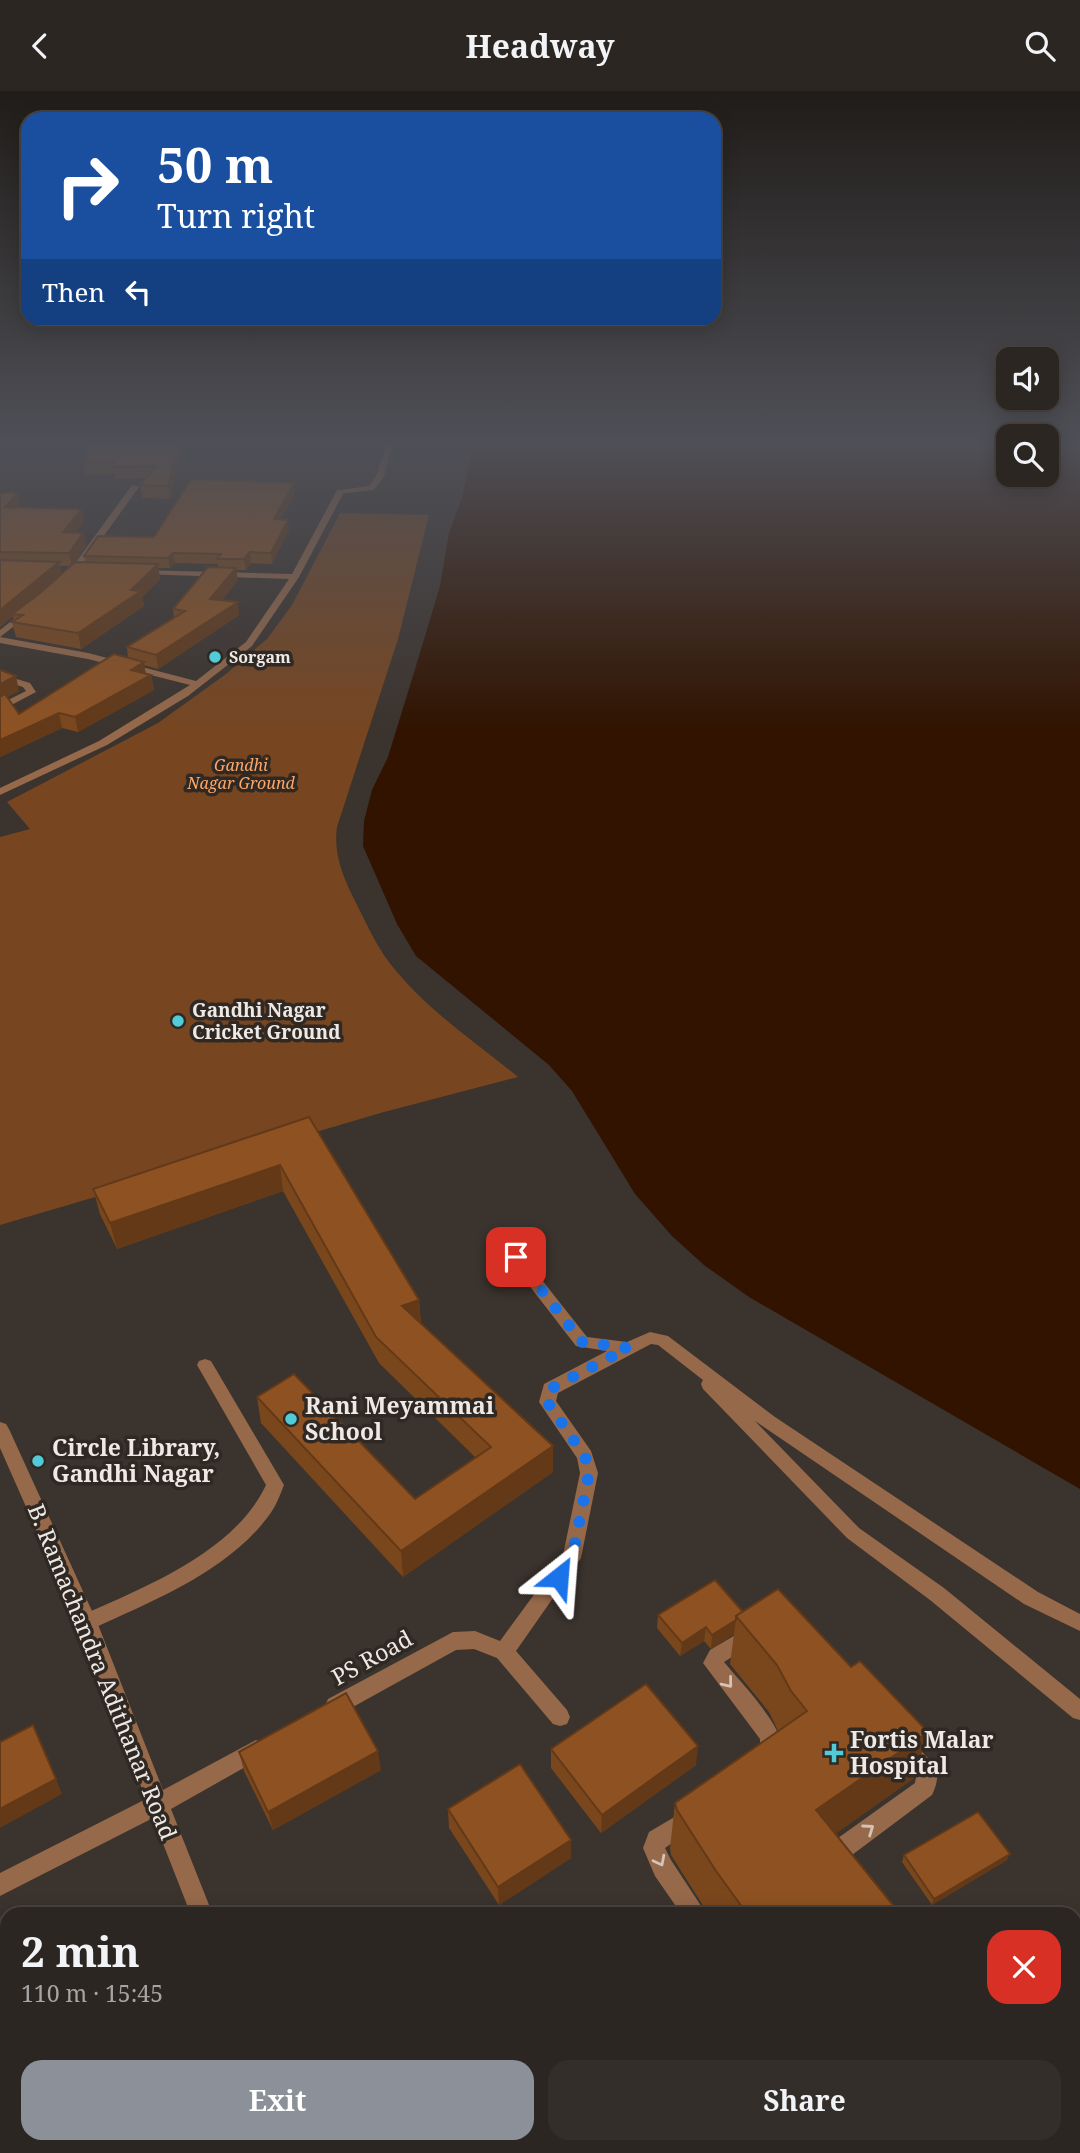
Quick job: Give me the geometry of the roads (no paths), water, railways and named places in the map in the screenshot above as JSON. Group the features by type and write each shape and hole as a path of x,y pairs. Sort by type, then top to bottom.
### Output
{"street":[{"path":"76,570 99,538"},
{"path":"0,792 103,743 197,684 249,644 295,577 316,538"},
{"path":"65,574 76,570 90,571"},
{"path":"131,572 295,577"},
{"path":"0,634 38,605"},
{"path":"0,640 88,656 197,684"},
{"path":"0,677 27,685 31,692 0,708"},
{"path":"499,1236 582,1342 628,1348"},
{"path":"504,1653 572,1558 589,1473 585,1456 557,1420 547,1402 547,1394 550,1389 591,1366 650,1338 662,1340 769,1422 1031,1598 1080,1623"},
{"path":"662,1340 704,1379 853,1532 937,1594 1080,1711"},
{"path":"87,1622 168,1584 222,1550 272,1498 275,1485 205,1365"},
{"name":"B. Ramachandra Adithanar Road","path":"0,1429 87,1622 199,1907"},
{"path":"762,1768 771,1751 767,1732 713,1661 765,1626"},
{"name":"PS Road","path":"323,1713 453,1641 475,1640 504,1653 560,1717"},
{"path":"841,1878 831,1865 834,1854 923,1791 927,1783 924,1770 891,1734"},
{"path":"0,1885 157,1805 275,1739"},
{"path":"690,1907 663,1868 654,1848 663,1835 707,1805"}],"place":[{"name":"Sorgam","path":"215,657"},
{"name":"Gandhi Nagar Cricket Ground","path":"178,1021"},
{"name":"Rani Meyammai School","path":"291,1419"},
{"name":"Circle Library, Gandhi Nagar","path":"38,1461"},
{"name":"Fortis Malar Hospital","path":"834,1753"}],"park label":[{"name":"Gandhi Nagar Ground","path":"241,774"}]}
